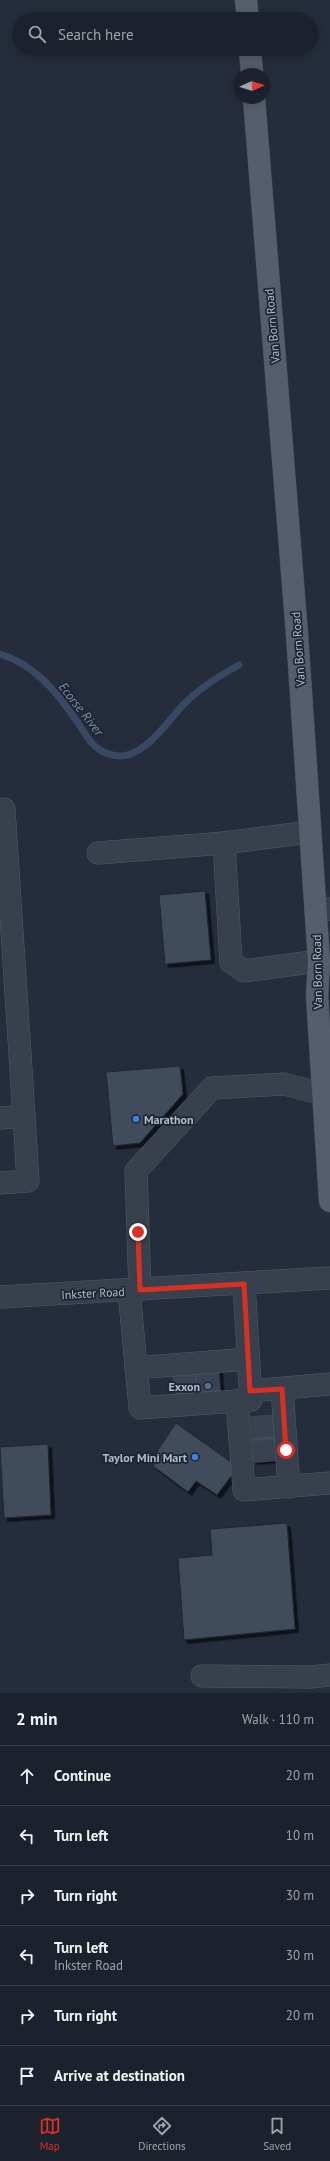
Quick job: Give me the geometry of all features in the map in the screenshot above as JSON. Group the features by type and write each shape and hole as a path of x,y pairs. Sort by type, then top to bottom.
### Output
{"main road":[{"path":"246,0 247,12"},
{"path":"251,56 252,68"},
{"name":"Van Born Road","path":"254,104 297,627 310,832 323,909 317,995 322,1094 330,1201"}],"street":[{"path":"0,1183 28,1181 4,809"},
{"path":"98,853 224,843 310,832"},
{"path":"224,843 231,962 244,971 319,961"},
{"path":"322,1094 284,1084 212,1088 136,1171 136,1368 140,1408 330,1384"},
{"path":"0,1118 24,1116"},
{"name":"Inkster Road","path":"0,1297 135,1291 330,1278"},
{"path":"244,1284 248,1359 244,1396 247,1453 244,1490 330,1483"},
{"path":"136,1368 183,1367 248,1359"},
{"path":"282,1389 281,1425 283,1450 289,1487"},
{"path":"202,1676 311,1677 330,1675"}],"building":[{"path":"205,891 211,960 165,964 159,895"},
{"name":"Marathon","path":"180,1066 183,1094 140,1143 113,1146 106,1072"},
{"path":"219,1367 221,1395 175,1398 173,1371"},
{"path":"277,1414 280,1459 253,1461 250,1416"},
{"path":"176,1423 238,1467 217,1495 196,1481 188,1492 153,1466 161,1455 156,1453"},
{"path":"48,1444 51,1515 4,1518 0,1447"},
{"path":"287,1523 295,1629 184,1640 178,1558 212,1555 210,1529"}],"waterway":[{"name":"Ecorse River","path":"0,654 23,664 34,672 52,689 93,744 105,753 115,756 130,754 149,743 184,704 203,687 239,665"}],"tunnel":[{"path":"207,1368 209,1396"},
{"path":"183,1370 186,1398"},
{"path":"251,1427 278,1425"},
{"path":"253,1452 279,1450"}],"place":[{"name":"Marathon","path":"136,1119"},
{"name":"Exxon","path":"208,1386"},
{"name":"Taylor Mini Mart","path":"195,1457"}],"route":[{"path":"138,1232 140,1290 244,1284 250,1391 282,1389 286,1450"}]}
